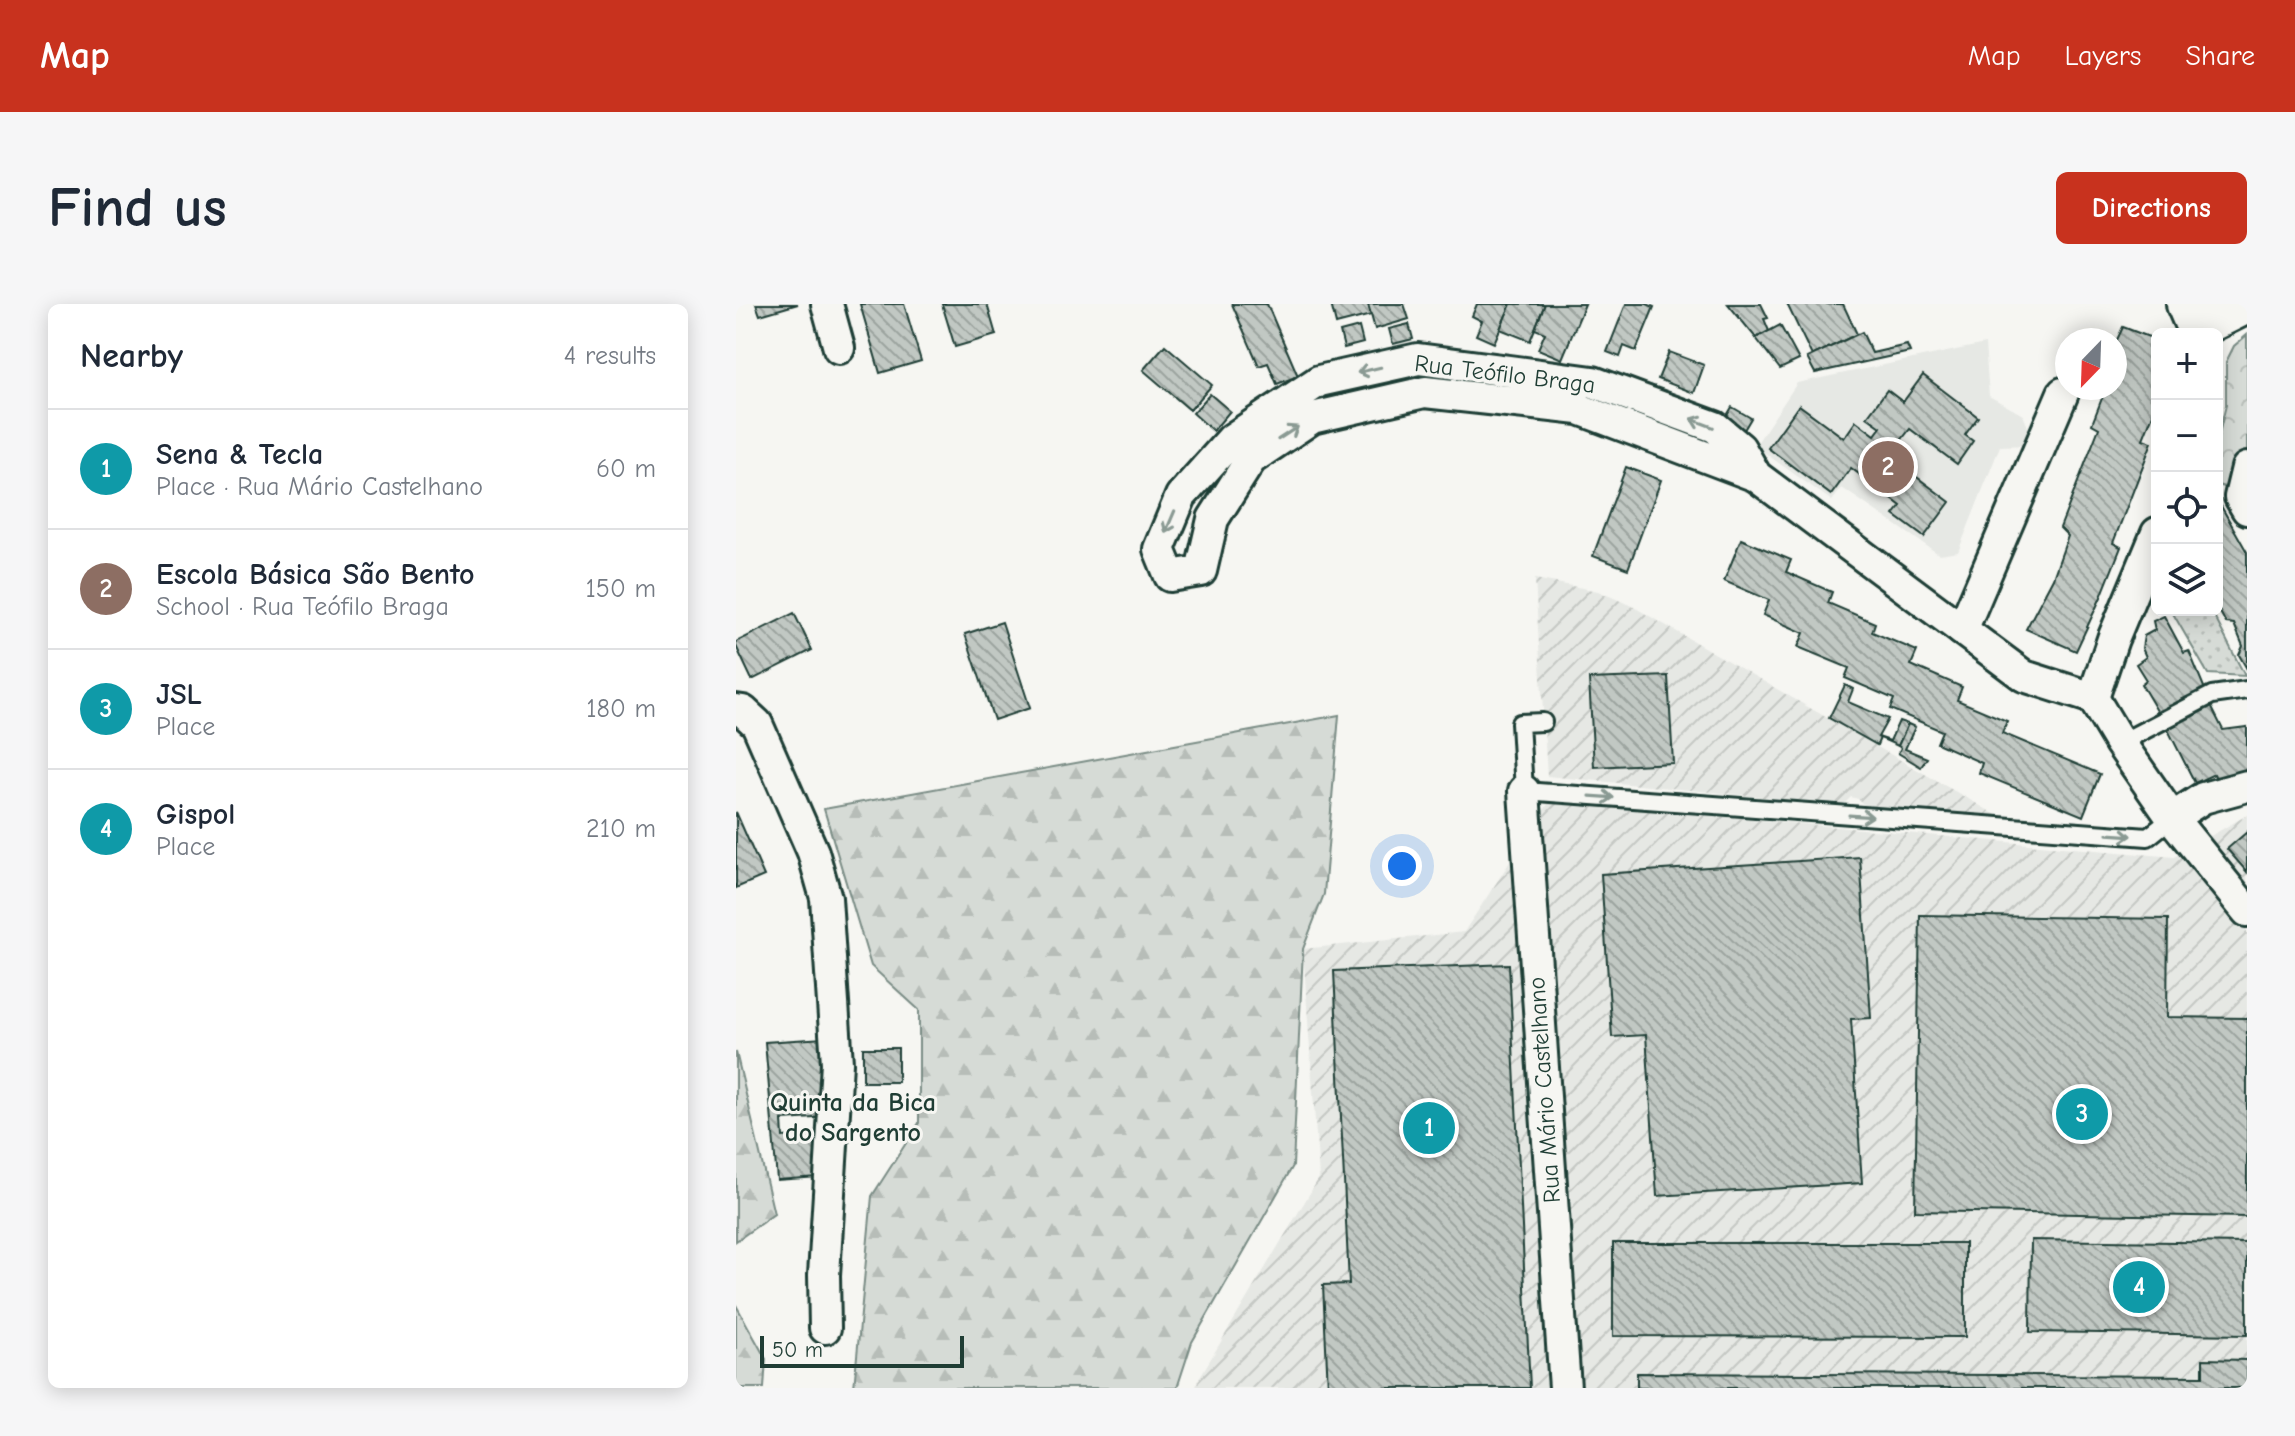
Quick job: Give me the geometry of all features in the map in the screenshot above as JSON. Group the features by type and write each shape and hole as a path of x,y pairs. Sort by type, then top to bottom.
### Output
{"street":[{"path":"827,304 839,348"},
{"name":"Rua Teófilo Braga","path":"1756,476 1740,448 1715,427 1593,382 1418,359 1319,381 1232,439 1181,496 1159,549 1170,576 1201,571 1213,519 1251,459 1312,418 1425,392 1579,409 1756,476 2024,676 2093,698"},
{"path":"1962,630 2060,400"},
{"path":"2247,468 2240,497 2247,509"},
{"path":"2152,544 2113,639 2093,698 2172,818 2247,911"},
{"path":"736,710 743,711 757,724 813,852 826,898 837,1063 824,1275 825,1328"},
{"path":"2172,818 2203,798 2247,786"},
{"name":"Rua Mário Castelhano","path":"1524,791 1565,1388"}],"lane":[{"path":"2120,743 2212,695 2247,690"},
{"path":"1543,722 1520,723 1524,791 2148,837 2172,818"}],"shaded area":[{"path":"1985,344 1989,396 2023,415 2031,434 2030,445 2000,446 1958,552 1940,555 1842,488 1832,501 1755,446 1797,383"},
{"path":"1535,579 1598,591 1632,606 1998,816 1865,806 1851,797 1843,805 1547,776"},
{"path":"1550,801 2174,857 2247,815 2247,1388 1196,1388 1319,1178 1303,949 1464,932"}],"green space":[{"path":"2247,335 2247,459 2225,487 2223,417 2226,362 2234,346"},
{"path":"2174,616 2214,616 2245,676 2208,674"},
{"path":"1339,715 1324,894 1303,949 1293,1166 1192,1342 1177,1388 854,1388 872,1196 919,1123 919,1010 871,966 824,809"},
{"path":"736,1052 774,1214 736,1241"},
{"path":"736,1305 766,1359 764,1388 736,1388"}],"building":[{"path":"756,304 798,304 760,315"},
{"path":"860,304 904,304 921,361 880,373"},
{"path":"942,304 987,304 996,335 955,347"},
{"path":"1232,304 1267,304 1298,376 1277,384 1268,363 1259,366"},
{"path":"1331,304 1368,304 1371,315 1336,324"},
{"path":"1368,304 1404,304 1409,319 1375,329"},
{"path":"1477,304 1511,304 1494,343 1476,335 1482,321 1472,316"},
{"path":"1511,304 1545,304 1530,341 1500,329"},
{"path":"1545,304 1585,304 1562,359 1538,349 1545,333 1535,329"},
{"path":"1626,304 1654,307 1636,351 1624,346 1620,357 1607,352"},
{"path":"1728,304 1761,304 1768,318 1764,319 1769,331 1756,338"},
{"path":"1787,304 1843,304 1857,334 1812,356"},
{"path":"1409,324 1413,339 1393,344 1389,329"},
{"path":"1780,325 1799,360 1780,369 1756,338"},
{"path":"1359,327 1363,343 1344,348 1340,332"},
{"path":"2127,329 2151,338 2151,419 2143,439 2151,445 2113,543 2121,547 2076,651 2026,629 2053,578 2068,536 2060,528 2099,428 2092,424 2101,400 2127,400"},
{"path":"1862,332 1872,353 1907,345 1910,352 1815,373 1807,358"},
{"path":"1165,345 1212,385 1190,410 1143,370"},
{"path":"1669,352 1704,365 1694,393 1658,379"},
{"path":"1923,375 1978,417 1965,435 1973,441 1957,464 1910,429 1889,456 1950,502 1924,537 1894,515 1901,506 1851,468 1831,495 1768,448 1799,405 1844,438 1856,421 1875,435 1881,427 1867,417 1887,390 1903,402"},
{"path":"1210,394 1230,411 1213,431 1193,413"},
{"path":"1732,407 1751,418 1744,430 1725,419"},
{"path":"1626,467 1661,480 1628,569 1593,556"},
{"path":"2223,510 2247,552 2247,669 2239,655 2243,646 2234,624 2226,623 2222,616"},
{"path":"1741,539 1791,560 1786,572 1832,592 1828,603 1875,623 1872,632 1917,651 1911,665 1962,687 1957,700 2007,721 2002,733 2100,774 2083,816 1979,773 1982,763 1937,743 1942,731 1890,709 1894,699 1845,678 1849,668 1798,647 1804,633 1763,615 1769,600 1724,581"},
{"path":"794,613 812,650 752,680 736,642"},
{"path":"2164,616 2184,653 2189,651 2206,692 2160,716 2141,684 2146,680 2136,664 2146,657 2142,648 2144,636 2155,630 2153,621"},
{"path":"1002,622 1030,708 994,720 965,634"},
{"path":"1668,676 1673,763 1594,767 1589,679"},
{"path":"1845,685 1853,689 1848,702 1888,719 1877,745 1829,718"},
{"path":"2208,700 2223,730 2247,727 2247,775 2218,783 2214,774 2195,783 2164,722"},
{"path":"1899,721 1908,724 1898,746 1878,737 1890,741"},
{"path":"1908,724 1915,727 1905,749 1927,758 1921,767 1898,753"},
{"path":"736,812 764,876 736,888"},
{"path":"2247,832 2247,872 2227,849"},
{"path":"1860,857 1871,1018 1851,1019 1862,1183 1657,1196 1646,1035 1612,1037 1601,874"},
{"path":"1920,915 2168,919 2167,1017 2247,1018 2247,1217 1915,1211"},
{"path":"1509,964 1530,1388 1328,1388 1323,1285 1349,1284 1334,971"},
{"path":"824,1038 831,1117 782,1120 783,1137 814,1134 818,1177 777,1180 765,1042"},
{"path":"863,1048 898,1048 898,1082 863,1082"},
{"path":"2031,1240 2247,1243 2247,1335 2030,1332"},
{"path":"1613,1243 1965,1243 1965,1337 1613,1336"},
{"path":"2203,1359 2247,1360 2247,1388 1637,1388 1637,1373 2203,1376"}],"place":[{"name":"Escola Básica São Bento","path":"1888,467"},
{"name":"JSL","path":"2082,1114"},
{"name":"Sena & Tecla","path":"1429,1128"},
{"name":"Gispol","path":"2139,1287"}],"district":[{"name":"Quinta da Bica do Sargento","path":"853,1117"}]}
